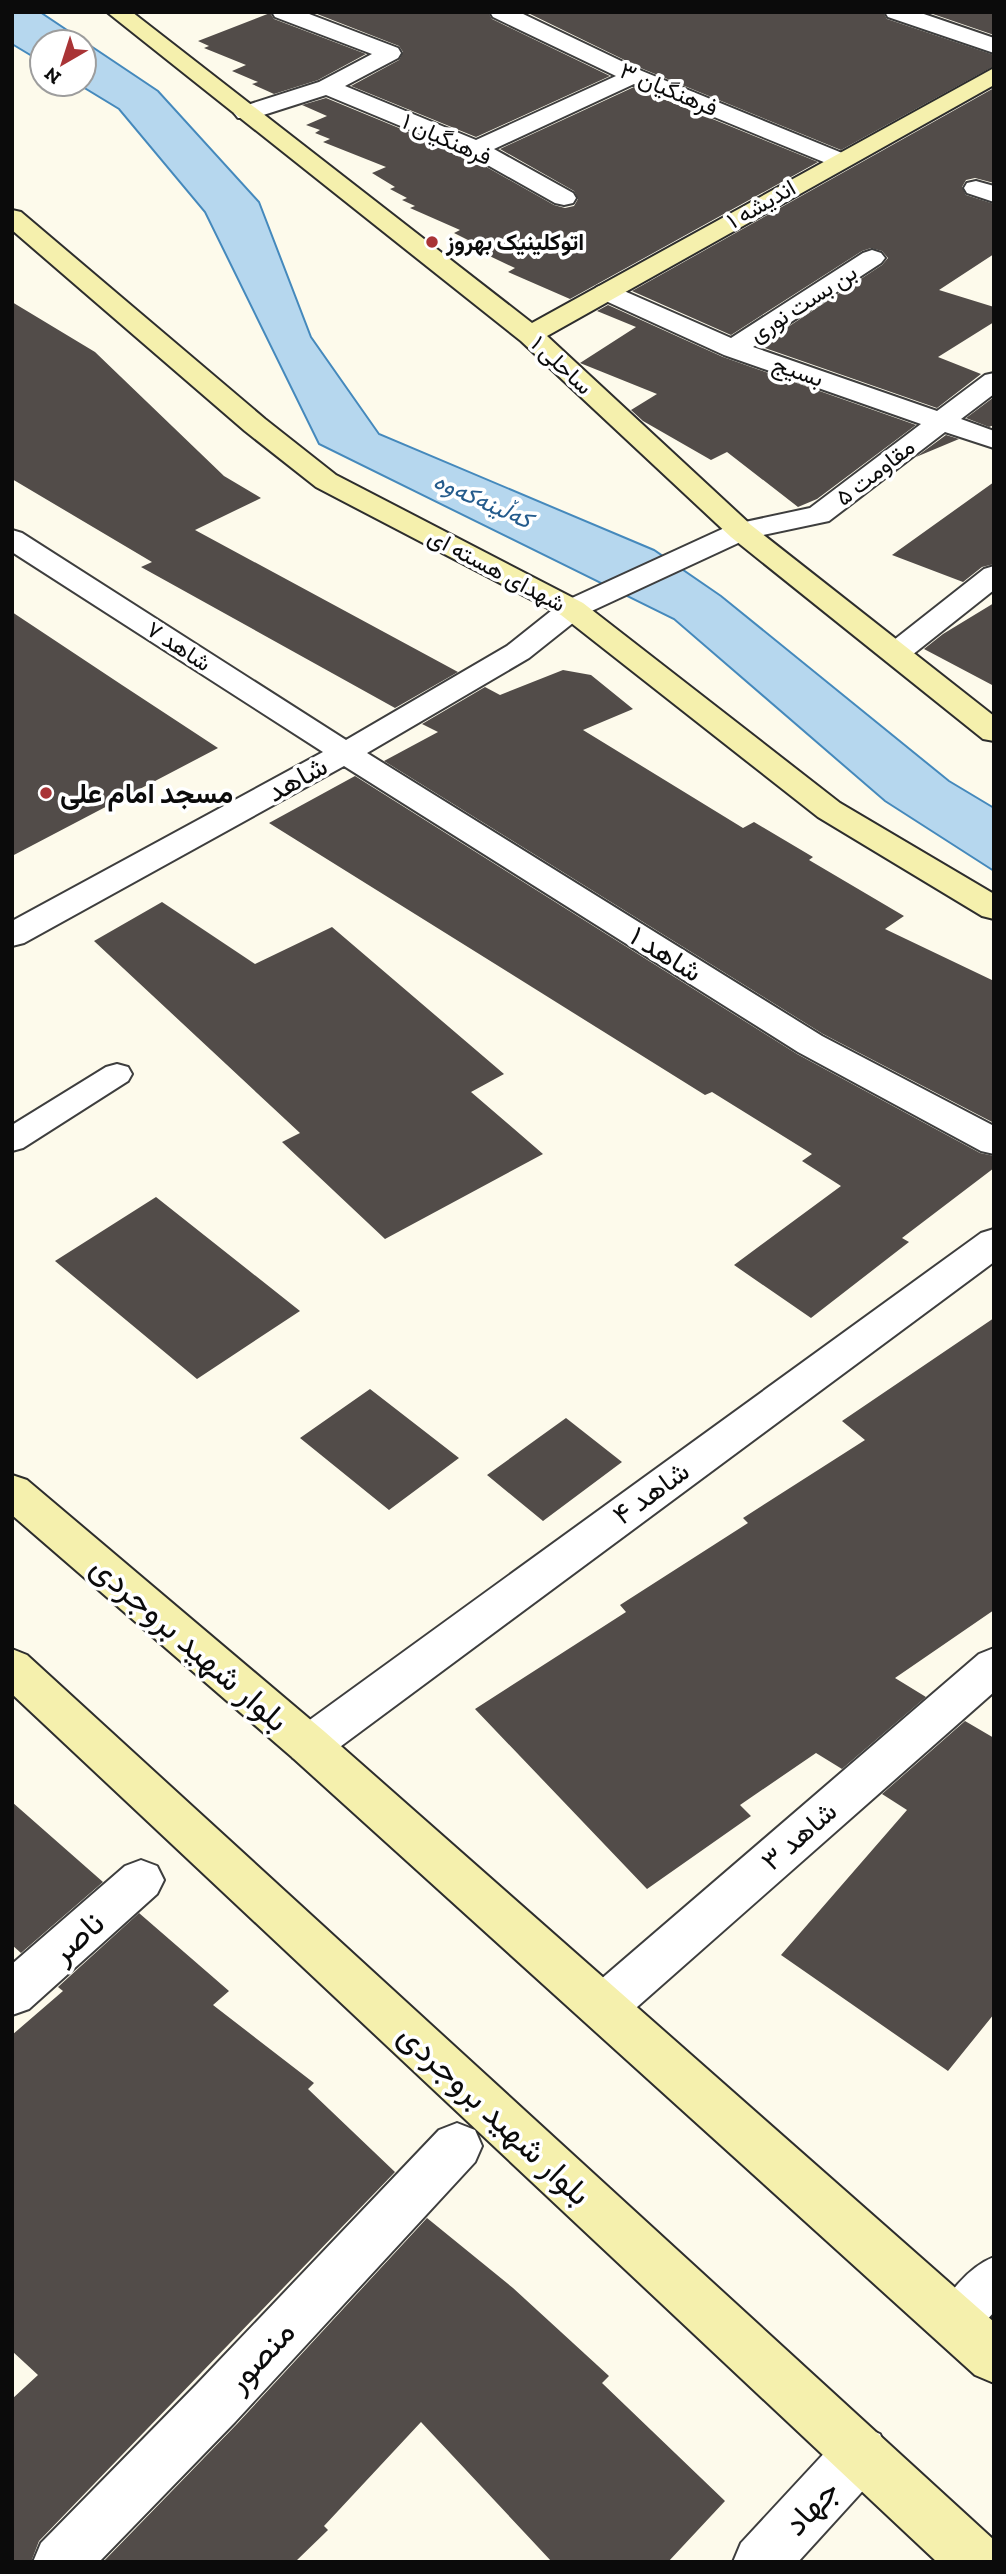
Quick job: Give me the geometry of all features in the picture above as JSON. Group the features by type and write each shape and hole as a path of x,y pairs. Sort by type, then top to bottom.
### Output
{"street":[{"name":"ساحلی ۱","path":"118,12 530,335 741,531 994,732"},
{"path":"246,113 327,88 390,54 284,12"},
{"name":"فرهنگیان ۳","path":"501,12 634,76 839,160"},
{"path":"896,12 994,46"},
{"name":"اندیشه ۱","path":"530,335 994,75"},
{"path":"476,149 634,76"},
{"name":"فرهنگیان ۱","path":"327,88 476,149 564,198"},
{"name":"شهدای هسته ای","path":"12,218 255,425 326,481 572,609 829,810 994,909"},
{"name":"بن بست نوری","path":"733,349 872,258"},
{"name":"بسیج","path":"606,292 733,349 994,440"},
{"name":"مقاومت ۵","path":"572,609 741,531 819,515 994,381"},
{"name":"شاهد ۷","path":"12,539 345,753"},
{"path":"896,653 994,575"},
{"name":"شاهد","path":"21,919 345,753 518,652 572,609"},
{"name":"شاهد ۱","path":"345,753 810,1044 994,1142"},
{"name":"شاهد ۴","path":"309,1745 994,1242"},
{"name":"بلوار شهید بروجردی","path":"12,1490 309,1745 994,2357"},
{"name":"شاهد ۳","path":"603,2007 994,1666"},
{"name":"بلوار شهید بروجردی","path":"12,1667 977,2562"},
{"name":"ناصر","path":"12,1994 141,1880"},
{"name":"منصور","path":"60,2562 216,2403 457,2146"},
{"name":"جهاد","path":"760,2562 861,2453"}],"lane":[{"path":"12,1140 117,1074"},
{"path":"955,2323 994,2278"}],"water":[{"path":"12,12 40,12 64,28 28,28 28,54 12,44"},
{"name":"کەڵینەکەوە","path":"98,51 158,91 259,202 311,337 379,434 654,550 721,596 949,781 994,808 994,871 885,801 674,619 319,444 205,212 119,109 98,96"}],"building":[{"path":"312,12 488,12 492,19 610,76 476,137 351,86 399,60 403,52 399,46"},
{"path":"526,12 883,12 887,19 994,55 994,66 841,150 643,69"},
{"path":"927,12 994,12 994,35"},
{"path":"270,13 274,19 366,54 318,80 274,94 252,84 258,82 232,71 246,65 204,48 209,46 198,41"},
{"path":"634,87 818,162 570,299 508,272 515,268 462,243 468,240 454,233 460,230 410,208 415,206 402,200 407,198 390,189 395,187 372,173 386,167 323,142 330,139 315,133 320,130 306,125 327,116 302,105 326,98 467,156 554,205 565,208 574,206 578,199 574,191 500,149"},
{"path":"994,88 994,183 975,178 966,180 962,187 966,195 994,204 994,254 939,290 994,307 994,322 938,357 981,374 937,408 759,346 882,265 888,258 882,251 871,248 862,251 731,335 632,291"},
{"path":"12,302 95,352 224,476 261,498 195,530 458,672 395,708 141,567 152,562 12,479"},
{"path":"608,305 723,357 916,425 817,499 798,507 727,452 711,460 643,421 631,410 657,394 580,363 636,327 597,311"},
{"path":"994,397 994,425 989,427 966,418"},
{"path":"946,435 959,439 916,457"},
{"path":"994,482 994,564 982,567 963,582 892,555"},
{"path":"994,603 994,686 924,649 943,634"},
{"path":"12,612 122,685 218,748 12,856"},
{"path":"563,670 591,675 633,709 583,730 743,828 754,822 813,857 809,860 904,916 885,929 994,981 994,1123 823,1034 384,761 438,732 422,724 485,687 500,695"},
{"path":"355,776 797,1054 980,1153 994,1156 994,1168 902,1238 909,1242 811,1318 734,1265 841,1186 802,1161 812,1154 712,1092 705,1095 269,823"},
{"path":"162,902 255,964 332,927 504,1074 471,1092 543,1154 385,1239 282,1142 300,1133 94,941"},
{"path":"156,1197 300,1311 197,1379 55,1261"},
{"path":"994,1318 994,1610 895,1678 926,1697 842,1769 816,1753 740,1805 751,1816 647,1889 475,1709 626,1612 620,1605 748,1523 743,1518 865,1440 842,1421"},
{"path":"370,1389 459,1458 389,1510 300,1438"},
{"path":"566,1418 622,1462 543,1521 487,1475"},
{"path":"965,1721 994,1738 994,2014 948,2071 781,1955 907,1810 882,1794"},
{"path":"12,1802 103,1882 21,1953 12,1945"},
{"path":"139,1913 229,1991 213,2005 314,2083 308,2089 395,2172 39,2541 31,2562 12,2562 12,2399 38,2375 12,2351 12,2035 63,1991 58,1987"},
{"path":"427,2218 513,2288 609,2376 602,2383 725,2501 668,2562 552,2562 421,2422 324,2526 328,2530 295,2562 103,2562 237,2424"}],"place":[{"name":"اتوکلینیک بهروز","path":"432,242"},
{"name":"مسجد امام علی","path":"46,793"}]}
